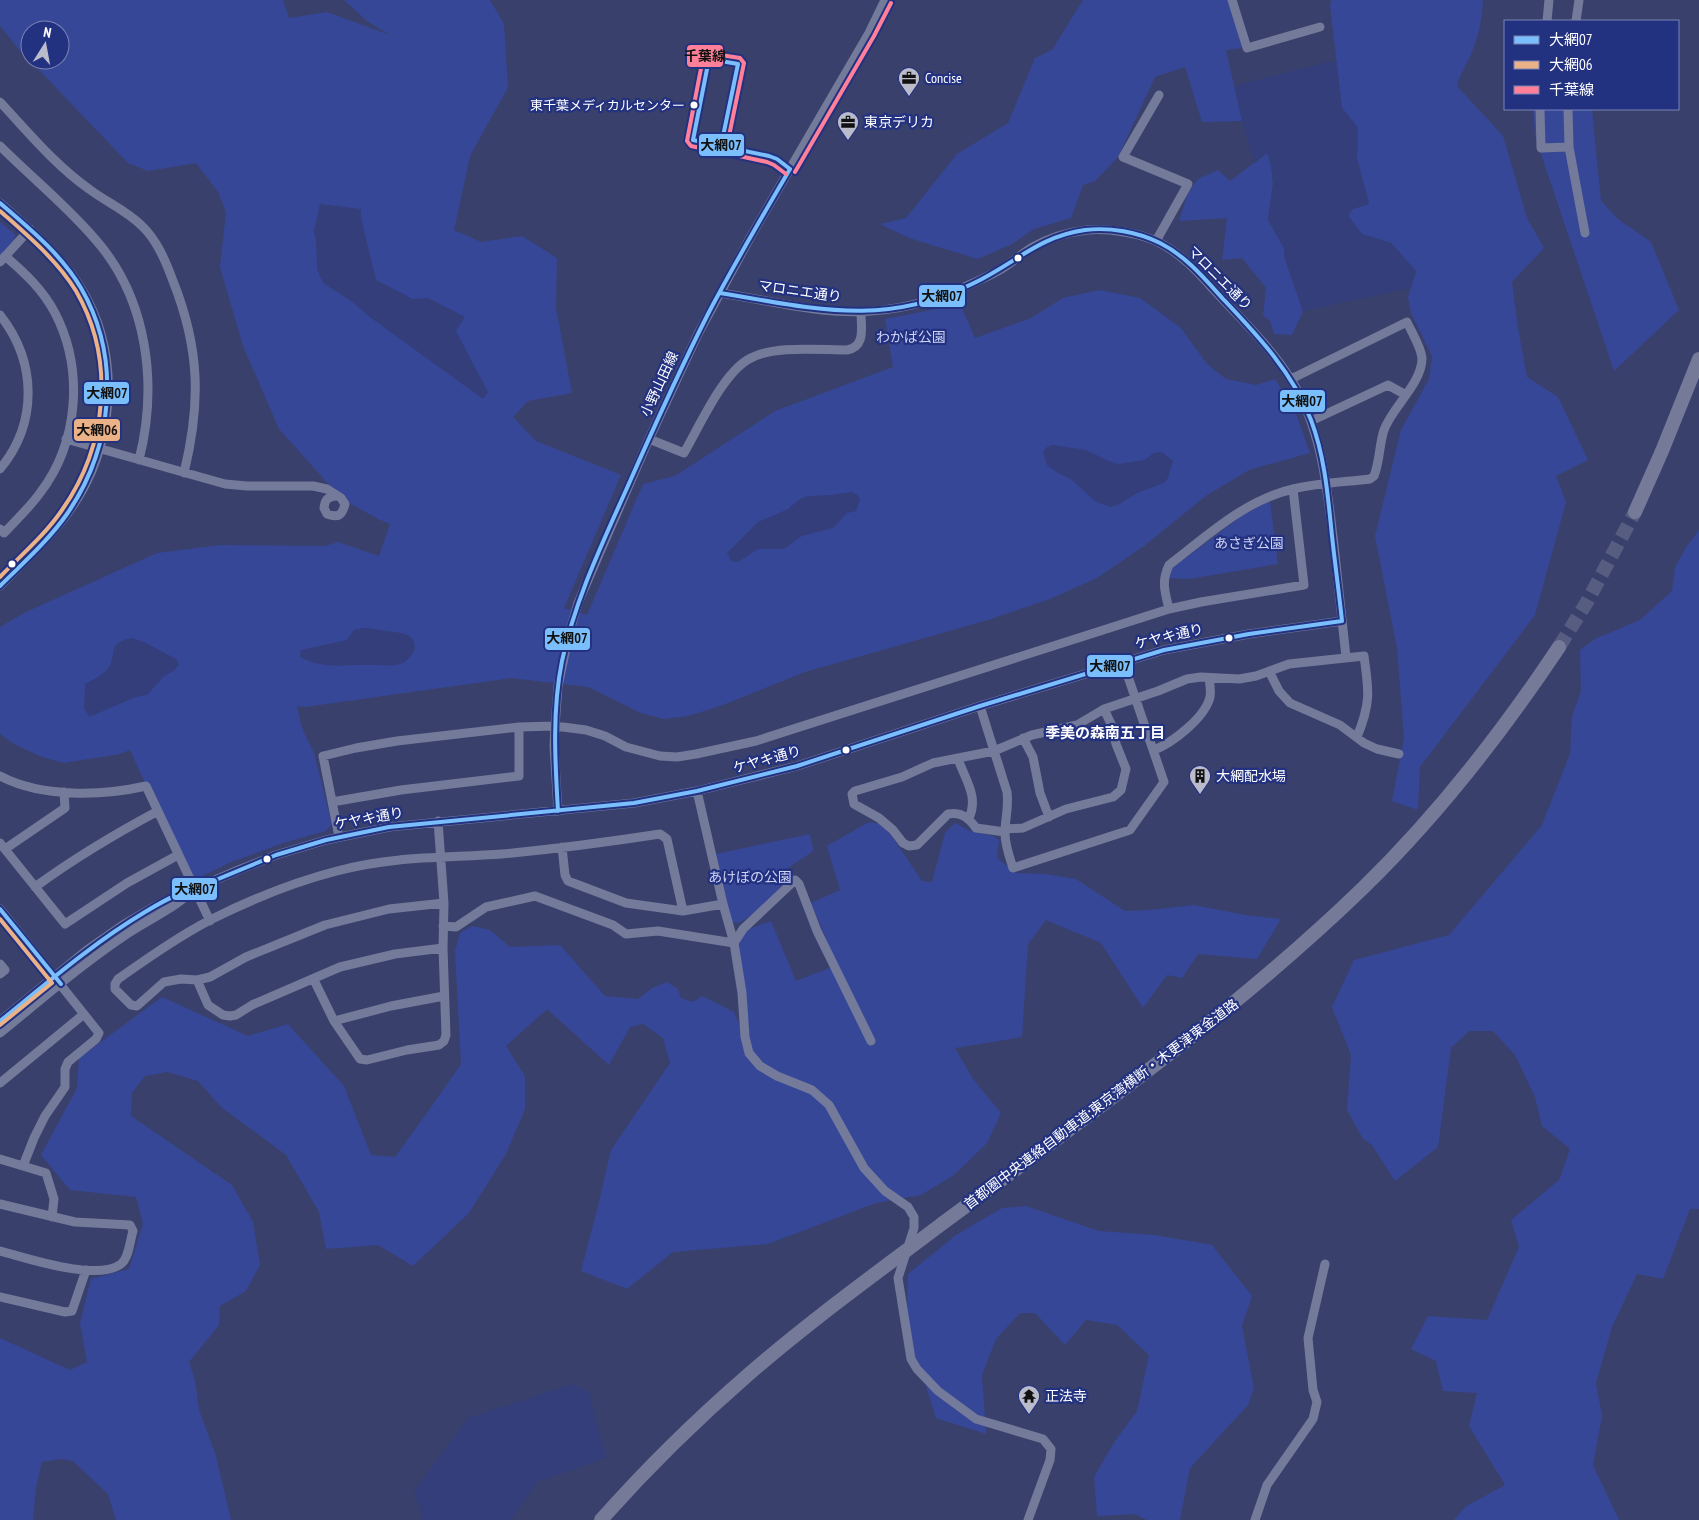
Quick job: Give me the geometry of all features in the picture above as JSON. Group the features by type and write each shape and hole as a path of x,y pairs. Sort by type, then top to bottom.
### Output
{"highway":[{"path":"1635,512 1662,451 1699,358"},
{"name":"首都圏中央連絡自動車道;東京湾横断・木更津東金道路","path":"601,1520 661,1456 748,1374 803,1329 943,1223 1143,1075 1242,997 1313,935 1364,886 1452,791 1492,743 1559,647"}],"street":[{"name":"小野山田線","path":"558,811 554,746 558,686 578,603 648,439 698,334 720,292 869,33 885,0"},
{"path":"1232,0 1247,48 1320,27"},
{"path":"1547,20 1549,0"},
{"path":"1576,20 1580,0"},
{"path":"1156,241 1188,184 1123,157 1159,95"},
{"path":"0,102 39,144 89,190 128,214 143,227 160,251 183,304 195,359 195,415 184,474"},
{"path":"1540,110 1541,148 1569,147"},
{"path":"1568,110 1569,147 1585,234"},
{"path":"0,146 96,239 113,262 126,286 140,323 148,379 149,400 146,427 139,460"},
{"path":"0,203 30,230 74,277 93,311 102,342 107,369 108,395 107,421 100,449 90,476 67,515 0,586"},
{"name":"マロニエ通り","path":"720,292 823,310 861,312 905,307 959,290 1004,268 1031,248 1048,239 1066,234 1106,229 1156,241 1189,264 1271,350 1291,379 1311,421 1327,483 1346,657"},
{"path":"0,529 4,533 40,493 60,456 72,415 74,371 64,335 55,313 30,277 3,259 30,230"},
{"path":"648,439 684,453 725,382 748,359 775,351 854,349 859,345 861,339 861,312"},
{"path":"0,315 8,325 18,344 25,362 28,385 24,427 14,450 0,469"},
{"path":"1169,609 1164,585 1165,574 1169,565 1242,510 1294,488 1370,479 1374,476 1378,468 1384,431 1388,421 1419,373 1422,358 1407,322 1291,379"},
{"path":"1311,421 1388,385 1406,395"},
{"path":"66,439 184,474 225,484 240,486 313,486 327,489 341,498 344,504 343,512 340,516 334,517 327,514 324,508 327,489"},
{"path":"339,837 323,756 397,741 519,727 555,726 586,730 605,736 626,747 660,756 677,757 696,754 756,741 1169,609 1304,585 1294,488"},
{"path":"325,500 336,496"},
{"name":"ケヤキ通り","path":"58,980 127,933 185,898 194,889 276,855 339,837 389,826 634,803 697,790 797,766 980,706 1164,650 1200,642 1342,621"},
{"path":"1104,709 1126,769 1121,790 1113,798 1066,809 1023,828 1005,831 976,828 969,818 957,813 948,814 916,846 909,846 904,843 879,818 854,804 852,794 855,791 902,777 933,764 994,751 1023,738 1046,731 1077,726 1104,709 1187,679 1201,677 1239,679 1256,676 1288,664 1364,656 1369,694 1365,715 1357,737"},
{"path":"980,706 1007,792 1009,806 1005,831 1006,846 1013,868 1130,830 1164,782 1123,662"},
{"path":"1269,671 1279,691 1290,703 1340,724 1364,743 1398,754"},
{"path":"1154,750 1166,746 1176,739 1204,710 1210,700 1209,678"},
{"path":"332,802 401,790 519,776 519,727"},
{"path":"1023,738 1033,756 1040,792 1049,817"},
{"path":"958,759 974,802 969,818"},
{"path":"0,776 22,785 64,792 109,792 146,786 210,921"},
{"path":"697,790 722,904 734,943 742,993 745,1037 749,1052 760,1066 778,1076 812,1090 829,1105 864,1168 885,1191 908,1207 914,1217 914,1228 898,1278 911,1359 917,1369 938,1391 976,1419 1043,1439 1051,1449 1050,1460 1028,1520"},
{"path":"64,792 65,808 2,846 66,924 127,883 178,855"},
{"path":"35,887 95,845 158,812"},
{"path":"314,980 334,1021 360,1059 367,1060 407,1050 440,1045 444,1041 446,1035 442,948 444,904 438,821"},
{"path":"444,904 389,909 326,925 246,956 210,977 197,980 164,982 137,1006 131,1005 115,989 118,978 168,945 237,908 297,883 338,870 390,860 502,854 660,834 667,839 683,910"},
{"path":"562,847 565,875 568,881 626,904 683,910 722,904"},
{"path":"734,943 743,929 795,880 799,884 817,931 871,1041"},
{"path":"443,926 456,927 486,907 535,896 613,925 626,934 658,931 734,943"},
{"path":"0,909 99,1033 96,1039 68,1062 65,1069 65,1087 41,1123 23,1166"},
{"path":"197,980 208,1004 223,1015 230,1016 236,1015 266,998 314,980 340,967 395,954 442,948"},
{"path":"0,964 5,970 0,974"},
{"path":"0,1021 58,980"},
{"path":"0,1033 58,980"},
{"path":"334,1021 391,1006 444,996"},
{"path":"0,1082 84,1014"},
{"path":"0,1159 46,1173 54,1198 52,1217"},
{"path":"0,1204 75,1222 130,1225 133,1231 125,1258 120,1264 97,1272 47,1263 0,1251"},
{"path":"1255,1520 1267,1485 1313,1418 1317,1402 1308,1338 1325,1264"},
{"path":"0,1297 65,1312 72,1311 86,1270"}],"green space":[{"name":"わかば公園","path":"0,0 283,0 289,18 327,12 390,35 367,21 344,0 490,0 504,24 508,87 470,156 454,230 481,242 522,236 557,258 556,308 572,393 528,401 513,417 536,441 621,475 564,608 587,615 643,484 675,476 775,411 893,367 885,319 936,309 959,301 975,338 1031,318 1063,298 1099,290 1140,298 1181,328 1207,364 1226,379 1256,385 1275,379 1296,414 1310,453 1249,470 1207,495 1144,546 1097,578 1050,599 988,620 805,672 723,705 688,716 664,719 641,713 588,687 511,678 305,707 297,706 302,728 314,753 332,824 326,831 283,843 229,863 200,877 192,876 149,782 145,783 130,750 120,754 64,763 42,757 14,744 0,734 0,627 26,612 157,553 221,545 325,546 338,542 379,556 390,524 351,504 331,487 279,429 243,346 220,267 226,212 218,192 196,163 148,171 128,163 39,70 70,70 70,20 20,20 20,50 0,26"},
{"path":"1083,0 1228,0 1242,48 1226,50 1242,121 1202,122 1185,67 1155,77 1118,157 1095,181 1083,185 1071,218 1034,229 1012,244 978,259 909,238 880,224 906,218 957,154 1008,123 1035,58 1052,50"},
{"path":"1331,0 1483,0 1481,21 1476,41 1457,86 1503,136 1527,218 1544,248 1512,282 1527,377 1558,397 1588,460 1556,476 1566,502 1535,615 1420,767 1418,810 1392,801 1404,739 1397,648 1375,536 1401,430 1429,379 1432,356 1411,313 1408,297 1416,271 1391,243 1362,234 1348,216 1352,209 1369,204 1357,158 1358,128 1342,108 1330,6"},
{"path":"1533,110 1592,110 1601,201 1618,219 1651,242 1679,310 1614,371 1535,136"},
{"path":"1267,153 1271,164 1273,184 1268,220 1284,248 1284,256 1303,311 1292,335 1274,334 1270,321 1263,315 1266,288 1242,258 1222,260 1227,218 1179,221 1188,193 1198,179 1218,170 1230,181"},
{"path":"0,222 15,234 14,240 0,255"},
{"name":"あさぎ公園","path":"1270,501 1278,564 1189,579 1167,578 1169,572 1176,565 1243,515"},
{"path":"1699,530 1699,1209 1690,1209 1663,1279 1637,1274 1612,1327 1596,1383 1602,1416 1593,1465 1619,1520 1454,1520 1465,1507 1505,1485 1469,1426 1477,1393 1443,1391 1436,1361 1411,1349 1428,1316 1487,1320 1519,1247 1511,1220 1559,1180 1570,1149 1542,1126 1535,1097 1515,1055 1493,1031 1469,1031 1451,1048 1438,1147 1395,1181 1372,1145 1363,1139 1347,1110 1351,1055 1332,1007 1354,960 1449,935 1542,825 1570,754 1572,716 1581,691 1580,650 1595,639 1640,620 1672,591 1675,567"},
{"path":"869,822 880,824 891,835 922,881 932,882 945,833 955,823 970,831 993,836 999,840 997,858 1016,873 1046,874 1076,879 1125,911 1194,905 1245,915 1281,919 1257,959 1198,954 1182,978 1167,975 1143,1008 1101,943 1046,920 1028,944 1022,1037 955,1048 973,1079 1001,1113 987,1143 954,1175 921,1195 876,1203 768,1244 673,1252 627,1289 581,1271 611,1150 670,1063 663,1038 643,1024 630,1027 609,1065 547,1009 506,1046 525,1076 525,1109 506,1154 469,1213 413,1266 378,1245 326,1249 319,1212 286,1155 221,1107 198,1081 167,1072 145,1076 132,1093 131,1116 232,1185 253,1222 260,1265 246,1291 220,1306 219,1325 189,1362 195,1380 199,1410 216,1456 231,1520 116,1520 108,1494 73,1461 60,1459 42,1462 36,1487 33,1520 0,1520 0,1338 70,1370 87,1362 80,1323 91,1279 129,1269 143,1224 136,1197 70,1190 41,1155 77,1088 79,1058 162,997 248,1036 288,1024 344,1086 371,1155 395,1157 461,1064 455,951 460,933 472,926 490,930 510,947 560,945 605,996 638,999 652,988 667,982 678,989 681,998 693,1002 702,996 734,1012 747,1041 737,949 746,930 771,921 796,981 837,965 811,903 840,890 827,846"},
{"name":"あけぼの公園","path":"810,834 812,852 788,868 791,876 753,913 739,923 731,922 716,854"},
{"path":"1026,1206 1099,1231 1155,1235 1212,1245 1252,1296 1242,1326 1254,1388 1248,1405 1190,1468 1180,1520 1147,1520 1135,1514 1097,1516 1094,1477 1113,1444 1137,1411 1149,1355 1117,1325 1086,1320 1065,1345 1035,1313 1020,1313 996,1339 982,1375 986,1434 936,1418 921,1370 906,1343 908,1274 956,1235 1002,1208"}],"shaded area":[{"path":"1336,60 1342,108 1358,128 1357,158 1369,204 1353,209 1348,216 1362,234 1391,243 1416,272 1411,288 1303,311 1284,256 1284,248 1268,220 1273,184 1271,164 1267,153 1255,163 1234,86"},
{"path":"320,204 361,209 361,218 376,280 413,299 428,298 465,317 456,331 488,392 483,399 367,315 354,303 323,283 317,269 314,231"},
{"path":"1053,445 1086,450 1118,464 1144,460 1154,453 1162,452 1173,461 1168,478 1164,483 1137,493 1118,505 1110,507 1095,501 1072,480 1047,465 1043,453 1047,447"},
{"path":"852,492 858,495 860,500 856,511 847,513 833,528 802,536 784,549 758,549 738,562 731,561 727,553 758,522 788,509 800,499 808,496"},
{"path":"364,628 405,634 412,639 415,649 405,662 384,666 331,666 300,657 301,650 347,640 354,630"},
{"path":"132,638 144,642 176,659 179,664 175,670 163,677 147,695 136,697 89,717 84,708 85,684 107,670 112,661 114,648 119,642"},
{"path":"573,1384 589,1392 606,1458 537,1482 511,1520 423,1520 414,1491 468,1418"}],"tunnel":[{"path":"1559,647 1587,602 1635,512"}],"transit line":[{"name":"千葉線","path":"795,172 874,36 891,3"},
{"name":"千葉線","path":"719,152 691,146 687,141 703,58 708,53 740,58 744,63 728,141"},
{"name":"大網07","path":"709,59 738,64 721,146 693,140 709,59"},
{"name":"大網07","path":"721,146 769,156 777,159 790,169"},
{"name":"千葉線","path":"721,152 767,162 786,174"},
{"name":"大網07","path":"558,811 555,754 557,698 562,661 574,616 599,551 697,335 790,169"},
{"name":"大網07","path":"0,203 54,253 81,288 94,315 103,344 107,373 107,402 102,432 94,460 82,488 67,514 52,533 0,586"},
{"name":"大網06","path":"0,211 51,258 76,291 89,318 97,345 101,374 101,402 97,431 89,458 77,485 62,510 48,528 0,577"},
{"name":"大網07","path":"720,293 817,308 847,311 877,310 908,306 939,298 972,284 1040,245 1069,233 1094,229 1124,231 1160,243 1178,254 1195,268 1274,356 1295,386 1311,420 1320,448 1342,621"},
{"name":"大網07","path":"0,1021 89,950 126,924 163,902 276,855 326,840 389,827 634,803 697,791 797,766 980,706 1164,650 1249,634 1342,621"},
{"name":"大網07","path":"0,909 61,984"},
{"name":"大網06","path":"0,919 52,983 0,1025"}],"place":[{"name":"Concise","path":"909,97"},
{"name":"東千葉メディカルセンター","path":"694,105"},
{"name":"東京デリカ","path":"848,141"},
{"name":"大網配水場","path":"1200,795"},
{"name":"正法寺","path":"1029,1415"}],"district":[{"name":"季美の森南五丁目","path":"1105,732"}]}
